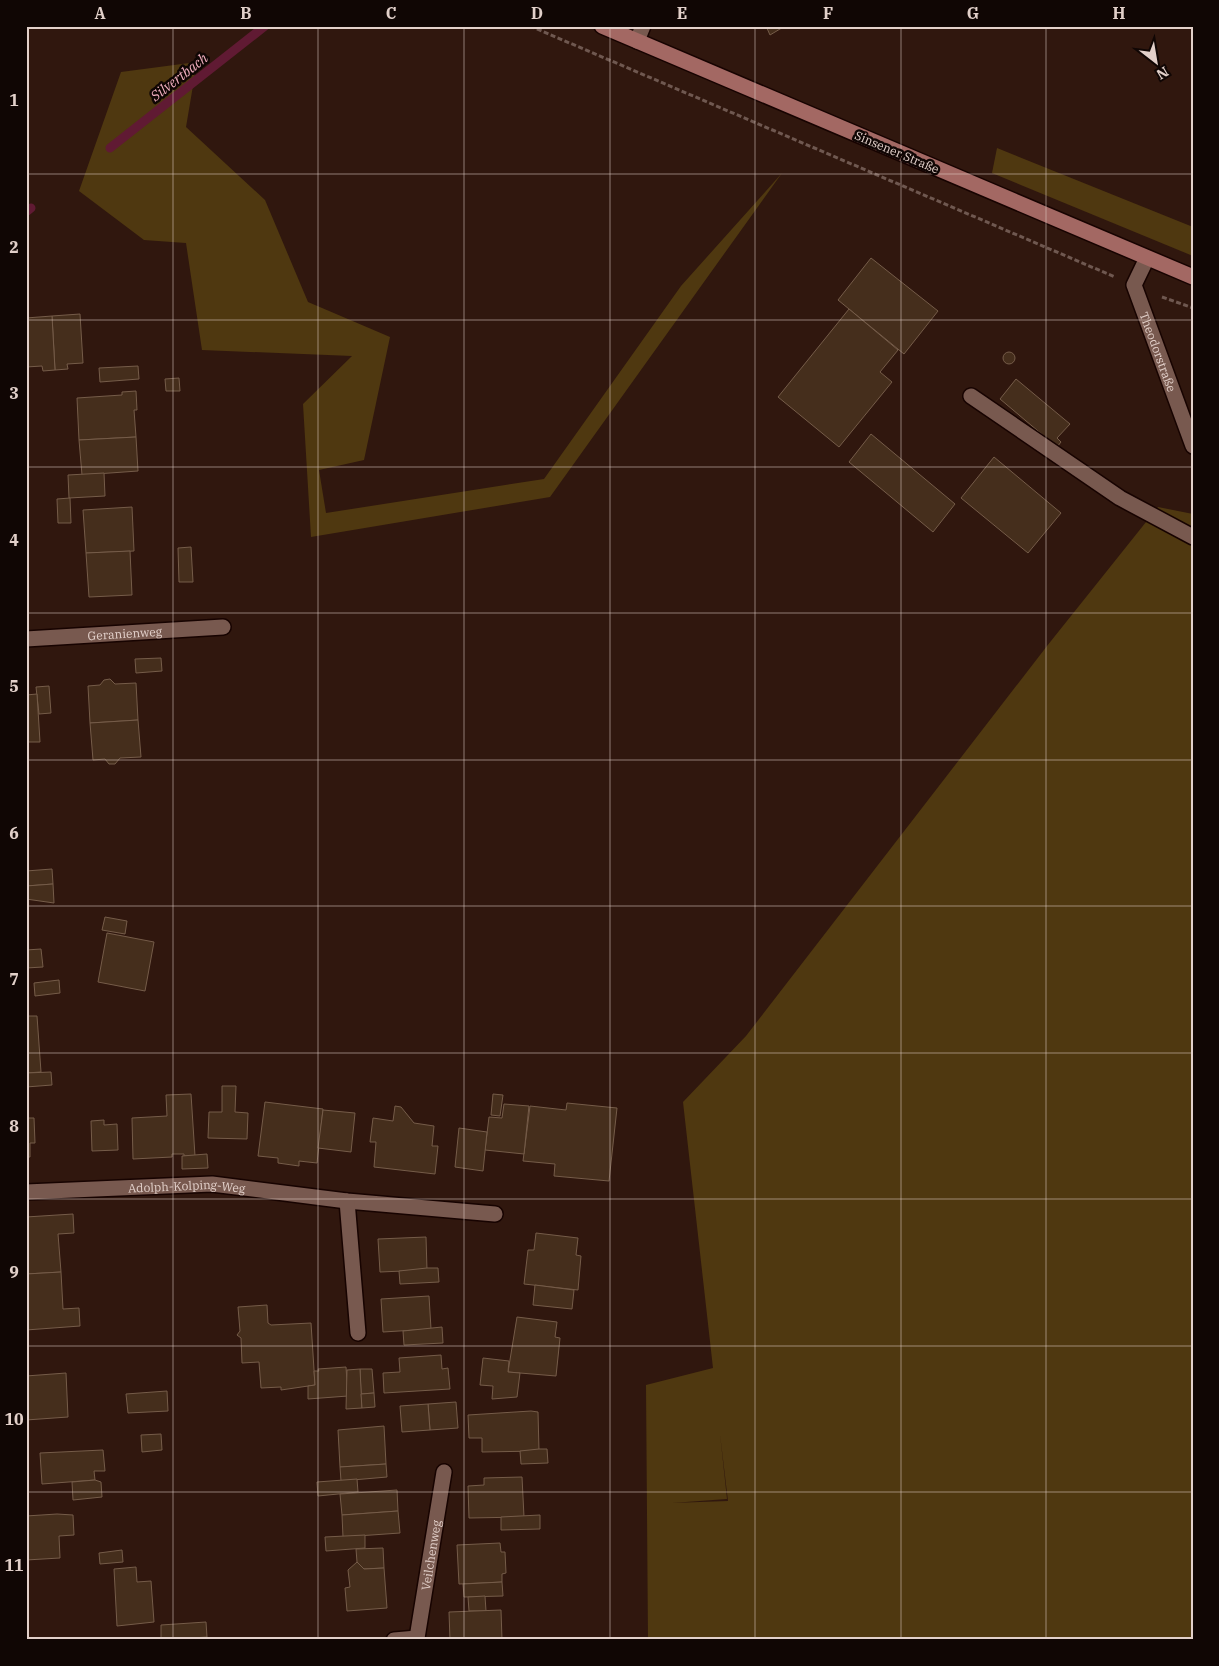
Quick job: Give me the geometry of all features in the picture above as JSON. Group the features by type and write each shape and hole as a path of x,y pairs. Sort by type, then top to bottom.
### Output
{"main road":[{"name":"Sinsener Straße","path":"602,26 1193,277"}],"street":[{"path":"637,41 643,26"},
{"path":"1134,285 1147,258"},
{"name":"Theodorstraße","path":"1134,285 1193,446"},
{"path":"971,396 1120,498 1193,537"},
{"name":"Geranienweg","path":"26,639 222,627"},
{"name":"Adolph-Kolping-Weg","path":"26,1192 212,1184 347,1201 495,1214"},
{"path":"347,1201 358,1333"},
{"name":"Veilchenweg","path":"394,1640 417,1639 444,1472"}],"path":[{"path":"530,26 1134,285 1193,308"}],"shaded area":[{"path":"197,62 186,127 265,200 308,302 390,337 364,460 319,470 326,513 544,479 681,286 782,173 550,497 311,537 303,404 352,356 202,350 186,243 144,240 79,191 121,72"},
{"path":"997,148 1193,227 1193,256 992,173"},
{"path":"1158,507 1193,514 1193,1640 648,1640 646,1385 713,1368 683,1102 746,1036 1047,646","holes":["720,1434 728,1501 672,1503 727,1499"]}],"building":[{"path":"766,26 785,26 770,35"},
{"path":"871,258 938,311 904,354 838,300"},
{"path":"849,309 898,350 880,372 892,382 839,447 778,397"},
{"path":"80,314 83,363 67,364 68,369 55,370 52,316"},
{"path":"52,316 55,370 43,371 42,366 26,367 26,318"},
{"path":"1007,352 1011,352 1015,358 1011,364 1007,364 1003,360 1003,356"},
{"path":"138,366 139,379 100,382 99,368"},
{"path":"179,378 180,391 166,391 165,379"},
{"path":"1016,379 1070,424 1057,438 1061,442 1057,447 1000,399"},
{"path":"136,391 137,410 134,410 136,437 79,440 77,398 122,395 122,392"},
{"path":"871,434 955,504 933,532 849,462"},
{"path":"136,437 138,471 82,475 79,440"},
{"path":"994,457 1061,513 1028,553 961,498"},
{"path":"104,473 105,496 69,498 68,475"},
{"path":"70,498 71,523 58,523 57,499"},
{"path":"132,507 134,551 86,553 83,510"},
{"path":"191,547 193,582 179,582 178,548"},
{"path":"130,551 132,595 89,597 86,553"},
{"path":"161,658 162,671 136,673 135,659"},
{"path":"110,679 115,684 136,683 138,720 90,723 88,686 100,685 104,680"},
{"path":"49,686 51,713 39,714 36,687"},
{"path":"37,694 40,742 26,742 26,695"},
{"path":"138,720 141,757 120,758 115,764 109,764 105,759 93,760 90,723"},
{"path":"52,869 53,884 26,886 26,871"},
{"path":"53,884 54,903 26,899 26,886"},
{"path":"105,917 127,921 125,934 102,930"},
{"path":"107,933 154,942 145,991 98,982"},
{"path":"41,949 43,967 26,968 26,950"},
{"path":"59,980 60,993 35,996 34,983"},
{"path":"26,1016 37,1016 41,1072 26,1073"},
{"path":"51,1072 52,1085 26,1087 26,1073"},
{"path":"222,1086 236,1086 235,1112 248,1113 247,1139 208,1138 209,1112 222,1112"},
{"path":"191,1094 195,1156 172,1154 172,1157 133,1159 132,1118 167,1116 166,1095"},
{"path":"493,1094 503,1095 500,1116 491,1115"},
{"path":"265,1102 323,1109 317,1163 299,1161 299,1166 278,1163 278,1158 258,1156"},
{"path":"567,1103 617,1108 609,1181 554,1176 555,1164 523,1161 530,1106 566,1110"},
{"path":"26,1104 28,1118 34,1118 35,1143 30,1143 30,1157 26,1157"},
{"path":"504,1104 529,1106 524,1154 485,1150 489,1117 502,1118"},
{"path":"395,1106 401,1107 414,1123 434,1126 432,1146 438,1146 435,1174 374,1167 376,1142 370,1142 373,1118 393,1121"},
{"path":"323,1110 355,1113 351,1152 318,1148"},
{"path":"104,1120 104,1125 117,1124 118,1150 92,1151 91,1121"},
{"path":"459,1128 487,1132 483,1171 455,1167"},
{"path":"207,1154 208,1168 182,1169 182,1156"},
{"path":"73,1214 74,1233 58,1234 61,1272 26,1274 26,1217"},
{"path":"536,1233 578,1238 576,1255 581,1256 578,1290 524,1284 528,1250 534,1250"},
{"path":"426,1237 427,1270 380,1272 378,1239"},
{"path":"438,1268 439,1282 400,1284 399,1271"},
{"path":"61,1272 63,1309 79,1308 80,1326 26,1330 26,1274"},
{"path":"535,1285 574,1290 572,1309 533,1305"},
{"path":"429,1296 431,1329 383,1332 381,1299"},
{"path":"267,1305 268,1323 271,1325 311,1323 315,1385 281,1390 281,1387 261,1388 259,1362 242,1363 241,1338 237,1335 240,1331 238,1307"},
{"path":"517,1317 557,1322 555,1337 560,1338 556,1376 508,1372"},
{"path":"442,1327 443,1343 404,1345 403,1331"},
{"path":"441,1355 442,1369 448,1368 450,1389 384,1393 383,1373 400,1372 399,1358"},
{"path":"483,1358 509,1361 508,1372 520,1373 517,1397 492,1399 493,1386 480,1385"},
{"path":"346,1367 348,1396 308,1399 308,1386 315,1385 314,1371"},
{"path":"360,1369 372,1369 374,1393 361,1394"},
{"path":"360,1369 362,1408 346,1409 347,1370"},
{"path":"66,1373 68,1417 26,1420 26,1376"},
{"path":"167,1391 168,1411 128,1413 126,1394"},
{"path":"374,1393 375,1407 362,1408 361,1394"},
{"path":"456,1402 458,1428 430,1430 428,1404"},
{"path":"428,1404 430,1430 402,1432 400,1406"},
{"path":"538,1412 539,1451 482,1452 482,1438 469,1438 468,1415"},
{"path":"384,1426 386,1464 340,1467 338,1430"},
{"path":"161,1434 162,1450 142,1452 141,1435"},
{"path":"547,1449 548,1463 521,1464 520,1451"},
{"path":"103,1450 105,1471 94,1471 95,1480 42,1484 40,1453"},
{"path":"386,1464 387,1477 341,1481 340,1467"},
{"path":"522,1477 524,1517 469,1518 468,1486 484,1485 484,1478"},
{"path":"357,1479 358,1492 318,1496 317,1482"},
{"path":"95,1480 101,1482 102,1497 73,1500 72,1482"},
{"path":"397,1490 398,1511 342,1515 340,1494"},
{"path":"398,1511 400,1533 343,1537 342,1515"},
{"path":"73,1515 74,1535 59,1536 60,1558 26,1560 26,1516"},
{"path":"540,1515 540,1529 501,1530 501,1517"},
{"path":"365,1535 365,1548 326,1551 325,1537"},
{"path":"500,1543 501,1552 505,1552 506,1573 502,1574 502,1582 459,1584 457,1545"},
{"path":"383,1548 384,1568 364,1569 357,1562 356,1549"},
{"path":"122,1550 123,1562 100,1564 99,1553"},
{"path":"357,1562 364,1569 384,1568 387,1608 347,1611 345,1588 350,1587 348,1570"},
{"path":"136,1567 137,1582 151,1581 154,1622 117,1626 114,1569"},
{"path":"502,1582 503,1596 464,1597 463,1584"},
{"path":"485,1596 486,1611 469,1611 468,1597"},
{"path":"501,1610 502,1640 450,1640 449,1612"},
{"path":"206,1622 207,1637 161,1640 161,1625"}],"waterway":[{"name":"Silvertbach","path":"110,148 265,26"},
{"name":"Silvertbach","path":"26,212 31,208"}]}
